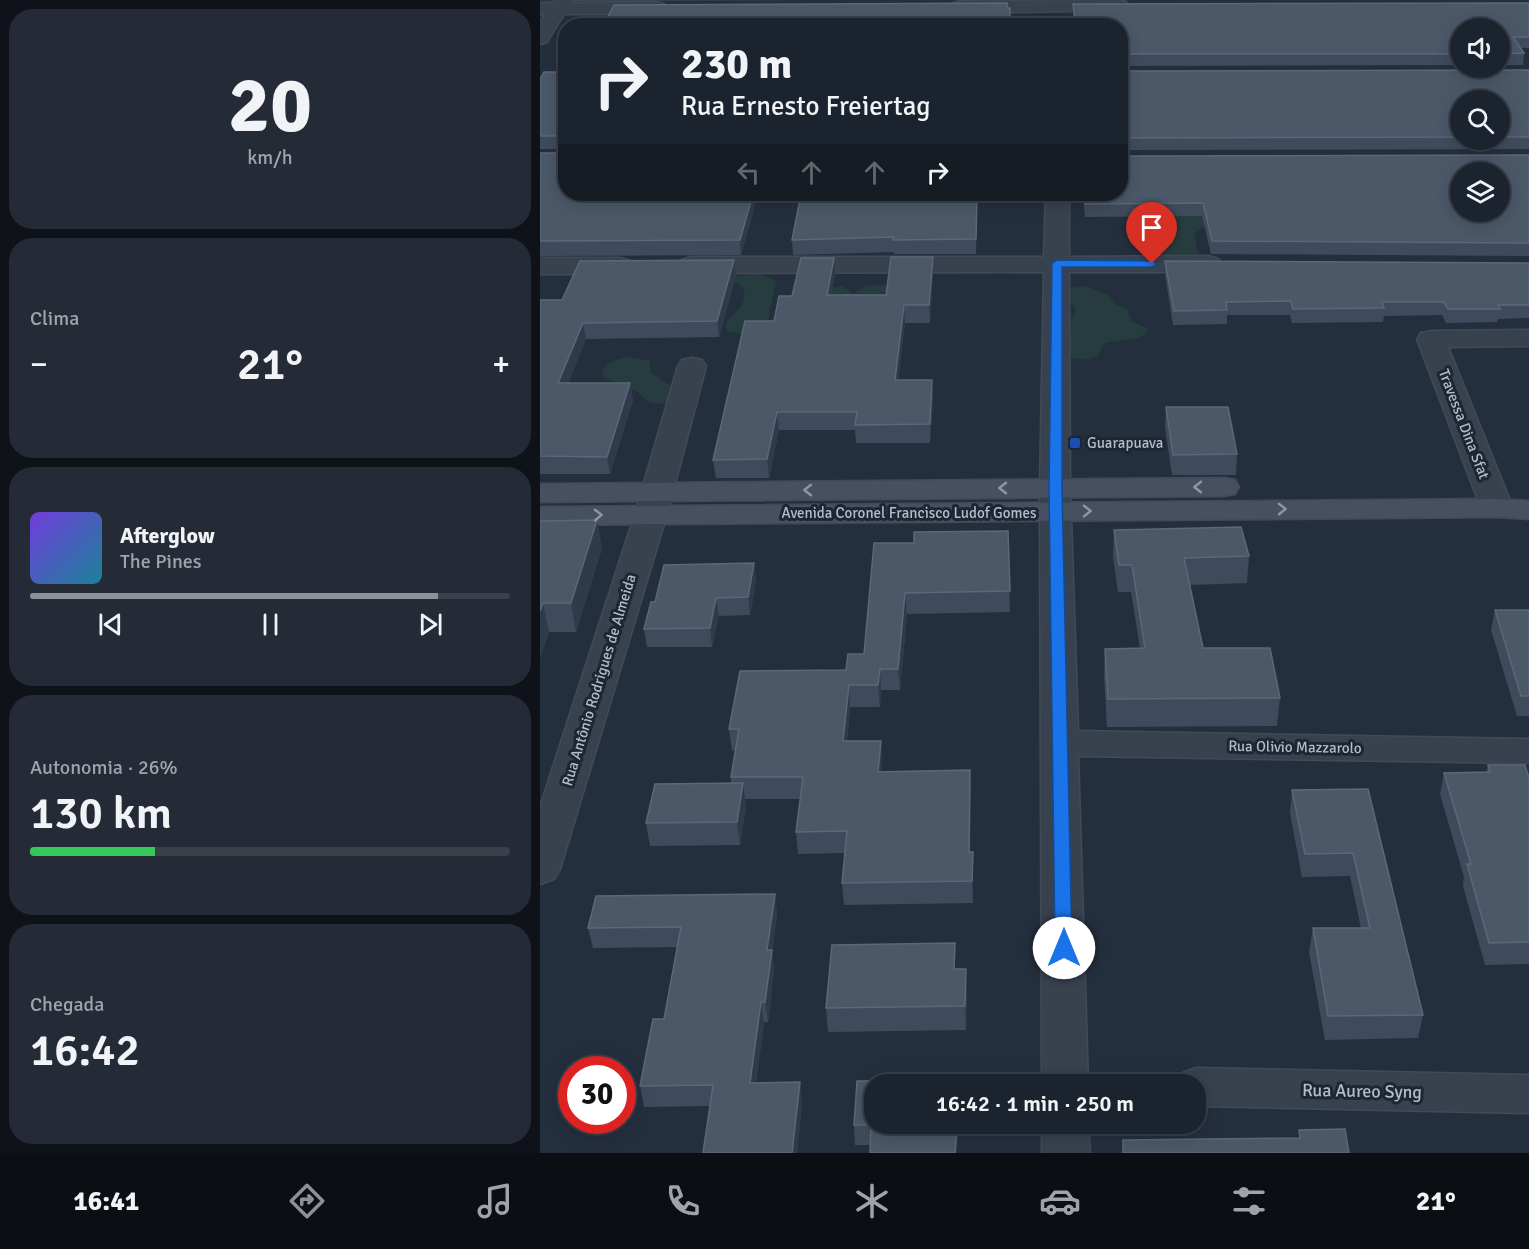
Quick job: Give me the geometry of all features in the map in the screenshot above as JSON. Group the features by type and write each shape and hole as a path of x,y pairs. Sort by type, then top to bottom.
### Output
{"street":[{"path":"540,38 554,6 677,8"},
{"path":"938,7 1056,11 1139,6"},
{"path":"1058,201 1056,500 1065,1074"},
{"path":"540,266 1234,264"},
{"name":"Travessa Dina Sfat","path":"1493,497 1431,339 1529,338"},
{"name":"Rua Antônio Rodrigues de Almeida","path":"540,869 654,503 692,366"},
{"name":"Avenida Coronel Francisco Ludof Gomes","path":"540,493 654,503 1493,497 1529,489"},
{"name":"Avenida Coronel Francisco Ludof Gomes","path":"1493,497 1529,510"},
{"name":"Avenida Coronel Francisco Ludof Gomes","path":"540,516 654,503"},
{"name":"Rua Olivio Mazzarolo","path":"1061,743 1529,751"},
{"name":"Rua Aureo Syng","path":"1206,1088 1529,1094"},
{"path":"1065,1134 1066,1153"}],"green space":[{"path":"1162,212 1204,217 1205,226 1194,234 1198,254 1166,258 1157,255 1157,224 1165,217"},
{"path":"760,274 776,281 767,326 750,334 728,332 725,327 743,302 744,288 738,283 727,282 727,277"},
{"path":"888,285 889,290 880,294 873,304 855,310 821,290 843,286 853,294 865,286"},
{"path":"1084,286 1108,295 1117,305 1127,309 1131,321 1149,329 1134,339 1103,344 1098,356 1094,358 1082,359 1066,356 1064,327 1075,312 1068,291 1073,287"},
{"path":"628,357 650,361 650,372 677,390 670,402 651,403 632,389 604,378 602,372 607,365"}],"building":[{"path":"1007,3 1007,8 1010,8 1010,18 607,18 614,5"},
{"path":"1529,3 1529,37 1513,37 1524,53 1510,54 1510,18 1450,18 1450,54 1128,54 1128,18 1075,18 1073,4"},
{"path":"1450,70 1450,78 1510,78 1510,70 1529,70 1529,137 1510,137 1510,90 1450,90 1450,137 1128,138 1128,71"},
{"path":"544,72 558,72 558,136 540,136 540,79"},
{"path":"540,153 558,153 558,201 751,201 740,240 540,241"},
{"path":"1529,155 1529,243 1212,241 1203,203 1085,204 1085,201 1128,201 1128,156"},
{"path":"800,201 977,201 976,239 893,240 893,237 792,240"},
{"path":"891,257 933,257 929,305 904,305 895,380 932,380 930,424 855,425 857,412 777,412 767,459 713,460 745,321 774,321 779,296 792,296 801,258 834,258 827,295 886,295"},
{"path":"734,260 717,321 583,323 558,383 630,383 607,457 540,456 540,300 562,300 580,261"},
{"path":"1165,261 1529,263 1529,305 1498,305 1500,309 1448,309 1444,302 1382,302 1384,308 1293,309 1291,301 1226,302 1227,310 1174,311"},
{"path":"1166,407 1228,407 1237,454 1173,455"},
{"path":"597,520 571,603 543,603 540,611 540,521"},
{"path":"1241,527 1249,556 1184,558 1203,648 1270,648 1280,698 1108,699 1105,649 1145,648 1132,565 1119,565 1114,530"},
{"path":"1008,531 1010,591 905,593 898,669 880,669 878,685 849,685 843,741 881,741 878,772 970,770 969,852 973,852 972,881 842,883 847,831 796,832 803,777 731,777 739,729 729,729 740,671 846,670 848,654 864,654 874,543 914,543 914,532"},
{"path":"754,563 748,597 716,598 710,628 644,629 651,602 655,602 664,565"},
{"path":"1495,610 1529,610 1529,696 1521,696"},
{"path":"1488,765 1525,765 1529,778 1529,942 1489,943 1467,864 1471,864 1444,773 1490,772"},
{"path":"743,783 737,822 646,823 655,784"},
{"path":"1368,789 1423,1015 1328,1016 1313,928 1370,928 1353,853 1305,854 1292,790"},
{"path":"775,894 767,950 772,950 765,1002 761,1002 750,1083 800,1082 792,1153 703,1153 713,1085 640,1086 653,1019 664,1019 681,927 588,928 596,896"},
{"path":"955,943 954,969 966,969 965,1006 826,1008 832,945"},
{"path":"857,1081 864,1081 864,1125 854,1125"},
{"path":"1345,1129 1349,1153 1123,1153 1123,1140 1300,1138 1299,1130"},
{"path":"871,1134 956,1134 955,1153 870,1153"}],"place":[{"name":"Guarapuava","path":"1075,443"}],"route":[{"path":"1064,948 1055,488 1057,263 1152,264"}]}
